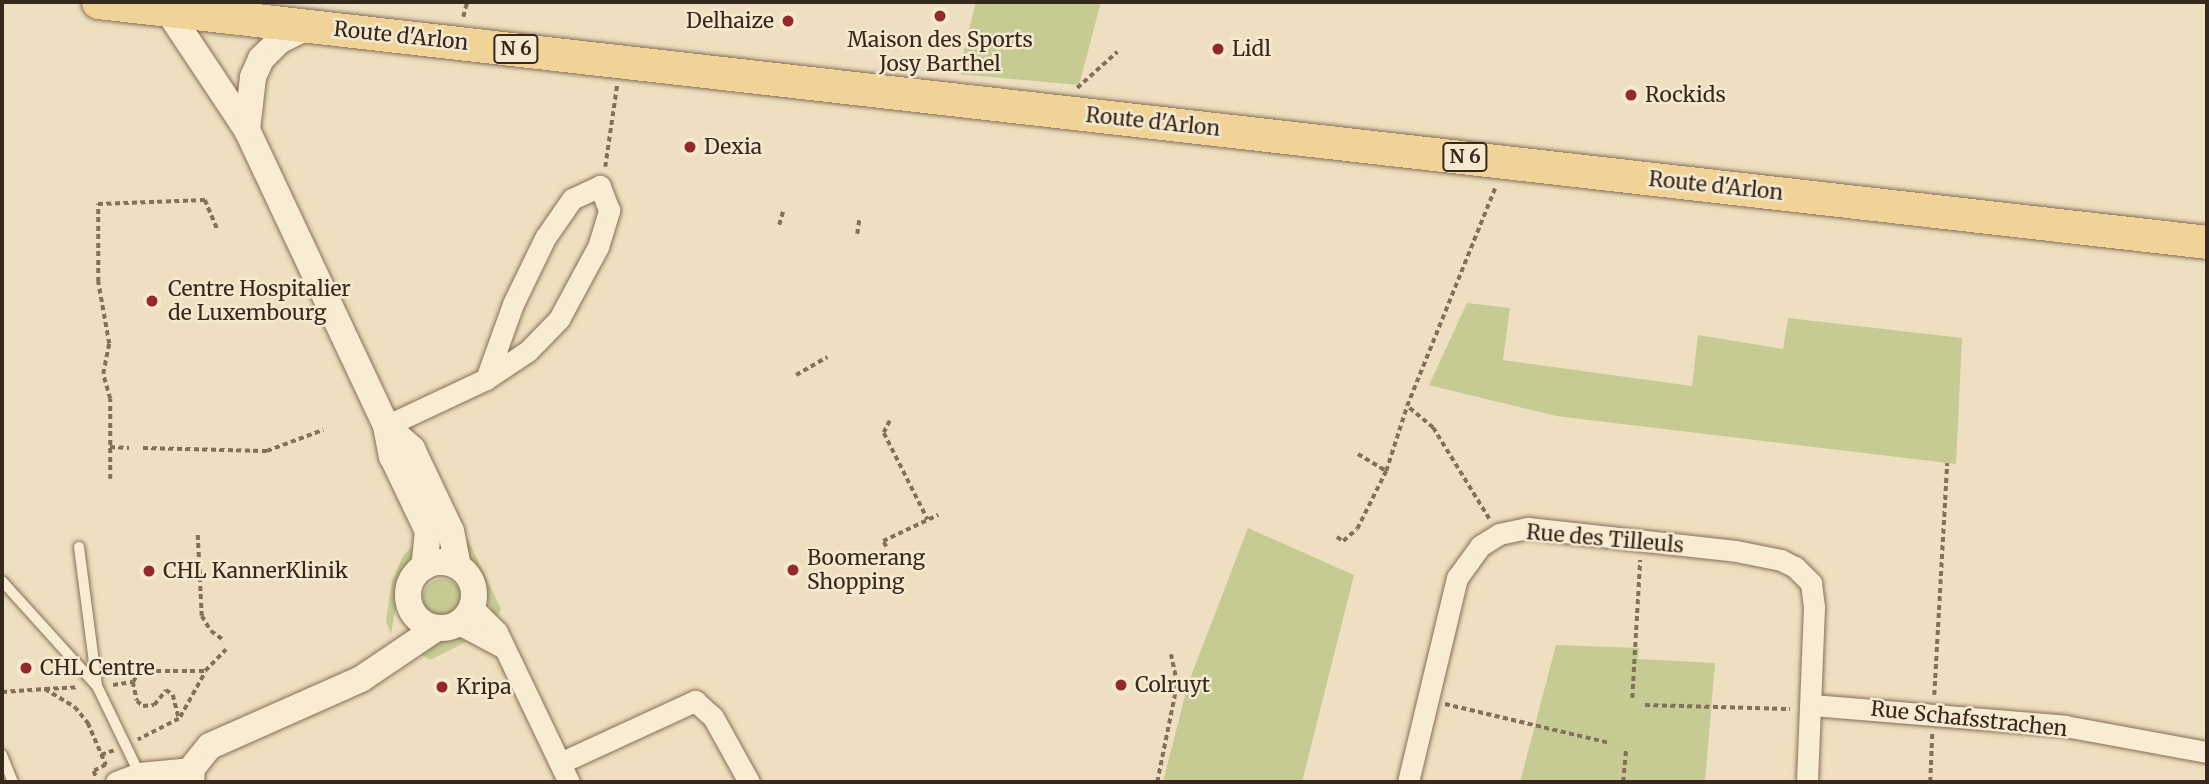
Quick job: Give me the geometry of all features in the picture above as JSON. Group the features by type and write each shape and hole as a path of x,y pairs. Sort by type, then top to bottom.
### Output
{"main road":[{"name":"Route d'Arlon","path":"98,2 164,6 309,26 2207,242"}],"street":[{"path":"164,6 247,131 386,426 392,456 428,531 424,566"},
{"path":"247,131 253,77 261,59 279,41 309,26"},
{"path":"386,426 486,379 527,351 559,319 583,283 609,210 600,186 572,198 545,238 513,304 486,379"},
{"path":"116,782 139,773 191,775 210,746 361,679 456,620 473,584 458,566 451,531 412,449 386,426"},
{"name":"Rue des Tilleuls","path":"1408,782 1457,578 1467,559 1499,534 1528,528 1736,551 1781,560 1795,567 1811,583 1815,607 1807,782"},
{"path":"384,664 409,605 410,583 424,566 435,562 458,566"},
{"path":"409,605 424,624 456,620 497,632 564,773 695,701 713,717 749,782"},
{"name":"Rue Schafsstrachen","path":"1812,705 1933,712 2065,726 2207,752"}],"lane":[{"path":"79,547 97,686"},
{"path":"2,581 97,686 139,773"},
{"path":"2,755 13,782"}],"path":[{"path":"1051,110 1118,52"},
{"path":"600,186 623,62"},
{"path":"1337,537 1343,541 1357,529 1386,471 1408,406 1506,162"},
{"path":"110,479 110,399 103,374 109,344 98,282 98,204 205,200 218,230"},
{"path":"779,225 783,211"},
{"path":"857,234 859,219"},
{"path":"796,375 827,357"},
{"path":"1408,406 1433,428 1499,534"},
{"path":"890,421 884,433 928,520"},
{"path":"143,448 267,451 323,429"},
{"path":"110,447 129,448"},
{"path":"1358,454 1386,471"},
{"path":"1930,782 1947,463"},
{"path":"886,547 883,541 937,515"},
{"path":"198,535 202,616 211,631 225,641"},
{"path":"1632,698 1641,541"},
{"path":"102,755 178,719 205,671 226,649"},
{"path":"1157,782 1177,684 1171,655"},
{"path":"178,719 173,695 166,690 154,705 143,706 137,701 133,682 139,671 205,671"},
{"path":"2,692 133,682"},
{"path":"45,689 75,707 106,765 93,771 98,782"},
{"path":"1426,701 1610,743"},
{"path":"1645,705 1796,710 1812,705"},
{"path":"1623,782 1626,749"}],"green space":[{"path":"976,2 1101,2 1079,85 958,74"},
{"path":"1467,303 1510,308 1503,360 1692,386 1698,335 1783,349 1788,318 1962,338 1956,464 1556,416 1429,385"},
{"path":"1248,528 1354,575 1302,782 1163,782 1188,684"},
{"path":"460,538 468,540 501,609 496,620"},
{"path":"419,539 400,583 391,634 386,621 392,581 403,556"},
{"path":"442,579 455,585 461,598 455,611 442,617 429,611 423,598 429,585"},
{"path":"458,638 468,641 430,660 417,652 435,641"},
{"path":"1556,645 1639,648 1638,659 1715,663 1705,782 1520,782"}],"place":[{"name":"Maison des Sports Josy Barthel","path":"940,16"},
{"name":"Delhaize","path":"788,21"},
{"name":"Lidl","path":"1218,49"},
{"name":"Rockids","path":"1631,95"},
{"name":"Dexia","path":"690,147"},
{"name":"Centre Hospitalier de Luxembourg","path":"152,301"},
{"name":"Boomerang Shopping","path":"793,570"},
{"name":"CHL KannerKlinik","path":"149,571"},
{"name":"CHL Centre","path":"26,668"},
{"name":"Colruyt","path":"1121,685"},
{"name":"Kripa","path":"442,687"}]}
